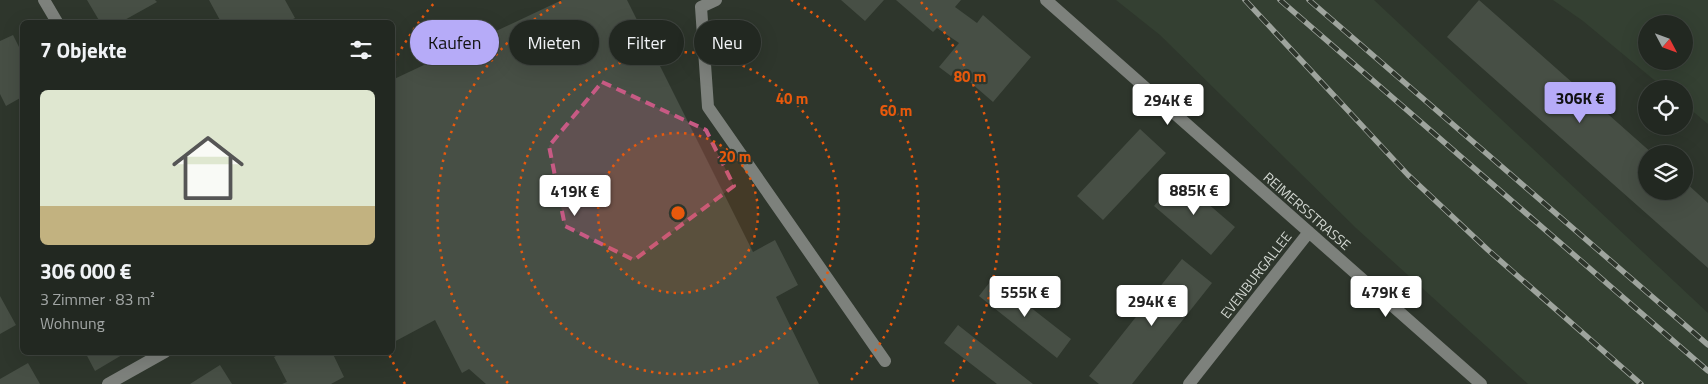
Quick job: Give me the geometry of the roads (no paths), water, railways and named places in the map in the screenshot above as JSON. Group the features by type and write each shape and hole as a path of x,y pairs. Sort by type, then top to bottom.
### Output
{"street":[{"path":"44,0 55,20"},
{"path":"716,0 701,7 708,107 885,361"},
{"name":"REIMERSSTRASSE","path":"1046,0 1482,384"},
{"name":"EVENBURGALLEE","path":"1189,384 1309,232"},
{"path":"108,384 160,355"}],"railway":[{"path":"1245,0 1408,175 1488,250 1641,384"},
{"path":"1280,0 1708,371"},
{"path":"1309,0 1708,345"}]}
